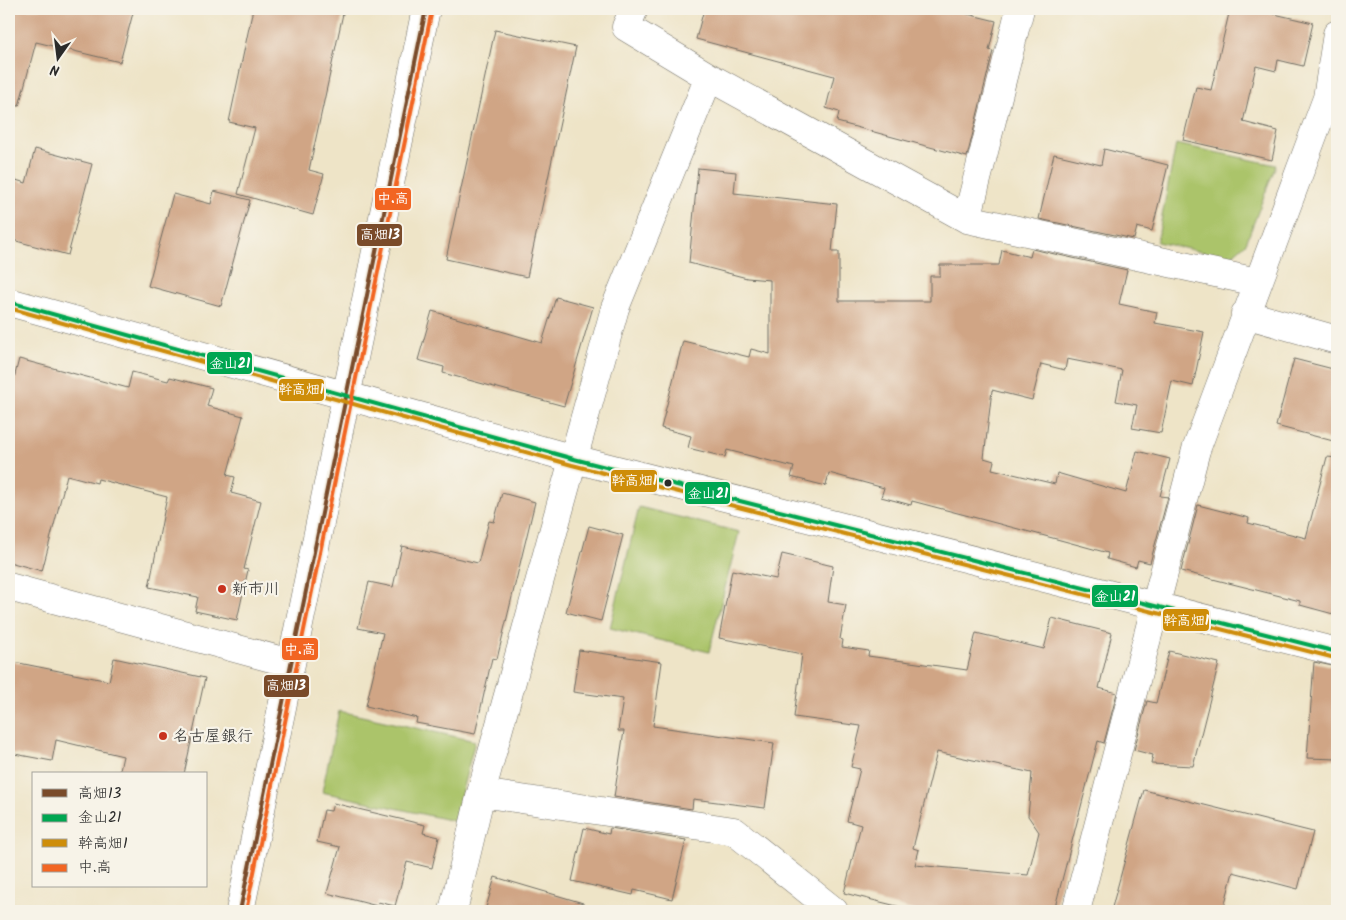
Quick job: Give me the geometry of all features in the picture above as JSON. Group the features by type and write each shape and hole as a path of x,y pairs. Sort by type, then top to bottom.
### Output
{"street":[{"path":"240,911 345,394 426,9"},
{"path":"634,9 626,27 709,77 967,219 1257,282"},
{"path":"967,219 1020,9"},
{"path":"1076,911 1196,450 1257,282 1334,82 1337,34"},
{"path":"453,911 481,793 614,308 709,77"},
{"path":"9,302 574,459 1337,652"},
{"path":"1245,314 1337,340"},
{"path":"9,587 290,663"},
{"path":"481,793 734,831 834,911"}],"green space":[{"path":"1176,144 1276,165 1246,243 1229,258 1157,242"},
{"path":"639,507 739,532 709,652 610,628"},
{"path":"339,711 475,741 454,821 322,792"}],"building":[{"path":"9,9 134,9 120,62 36,42 19,106 9,105"},
{"path":"253,9 344,9 309,170 324,174 313,215 238,194 255,128 229,122"},
{"path":"704,9 947,9 996,21 989,50 993,51 967,157 837,122 839,112 826,108 834,76 696,39"},
{"path":"1230,9 1253,9 1313,23 1303,66 1278,60 1276,71 1256,66 1243,122 1278,131 1272,160 1183,140 1196,87 1211,90"},
{"path":"495,30 576,47 527,277 446,259"},
{"path":"35,149 92,164 68,255 9,239 9,178 26,183"},
{"path":"1104,149 1168,165 1152,231 1137,227 1134,239 1039,219 1054,154 1101,165"},
{"path":"698,168 736,172 734,193 837,204 832,252 839,252 839,301 930,301 930,276 940,276 940,265 999,265 1002,250 1030,257 1032,249 1127,270 1119,304 1157,312 1155,323 1204,332 1193,386 1172,381 1161,433 1132,428 1137,405 1116,401 1122,370 1067,359 1065,370 1041,364 1032,400 992,390 984,458 994,461 992,469 1055,484 1057,473 1126,493 1137,451 1170,459 1160,496 1168,497 1150,563 1138,560 1136,567 1107,559 1108,553 912,501 911,505 881,497 884,488 829,473 826,486 791,477 794,467 727,450 725,457 688,448 691,436 661,428 683,341 749,357 751,349 770,354 770,280 747,278 689,263"},
{"path":"214,191 250,200 221,306 148,286 173,194 211,204"},
{"path":"556,297 593,307 564,406 443,373 444,367 418,360 432,311 542,343"},
{"path":"19,359 128,388 132,372 168,381 170,377 212,388 207,406 243,416 227,475 235,477 231,493 261,501 244,569 248,570 237,620 195,611 198,597 149,587 167,497 98,479 97,483 67,475 42,571 9,562 9,398"},
{"path":"1294,359 1337,370 1337,442 1276,426"},
{"path":"1327,457 1337,458 1337,615 1300,605 1300,601 1181,571 1198,505 1249,518 1248,523 1306,538"},
{"path":"502,493 535,502 497,659 492,658 475,734 416,723 417,718 366,706 383,633 358,628 369,582 393,587 402,546 478,563 489,521 494,522"},
{"path":"589,526 623,535 601,621 566,612"},
{"path":"782,554 833,566 828,602 846,605 840,639 843,640 842,647 869,651 868,656 967,670 976,633 1044,649 1052,618 1112,633 1099,688 1117,693 1104,743 1098,741 1054,911 917,911 844,893 861,825 847,821 860,769 851,767 861,726 794,717 802,654 719,638 732,570 776,579","holes":["937,752 1032,773 1028,816 1039,832 1028,875 915,865 919,850 913,848"]},
{"path":"579,650 662,662 653,726 774,743 765,808 693,799 692,809 614,797 624,731 618,731 623,699 573,692"},
{"path":"1169,651 1219,663 1193,766 1151,764 1153,755 1134,750 1147,701 1156,703"},
{"path":"114,658 205,678 184,772 119,772 123,756 56,740 52,761 9,753 9,661 109,681"},
{"path":"1314,662 1337,667 1337,759 1307,758"},
{"path":"1144,790 1313,832 1298,889 1233,872 1223,911 1111,911"},
{"path":"333,803 425,825 423,833 439,837 432,868 407,862 395,906 378,902 377,906 327,893 340,847 317,842 324,810 331,811"},
{"path":"584,828 609,834 610,828 686,840 672,899 634,890 633,895 572,881"},
{"path":"495,877 583,903 582,911 485,911"}],"transit line":[{"name":"高畑13","path":"240,911 426,9"},
{"name":"中.高","path":"246,911 432,10"},
{"name":"金山21","path":"9,302 574,459 1337,652"},
{"name":"幹高畑1","path":"9,308 572,465 1335,658"}],"place":[{"name":"新市川","path":"222,589"},
{"name":"名古屋銀行","path":"163,736"}]}
